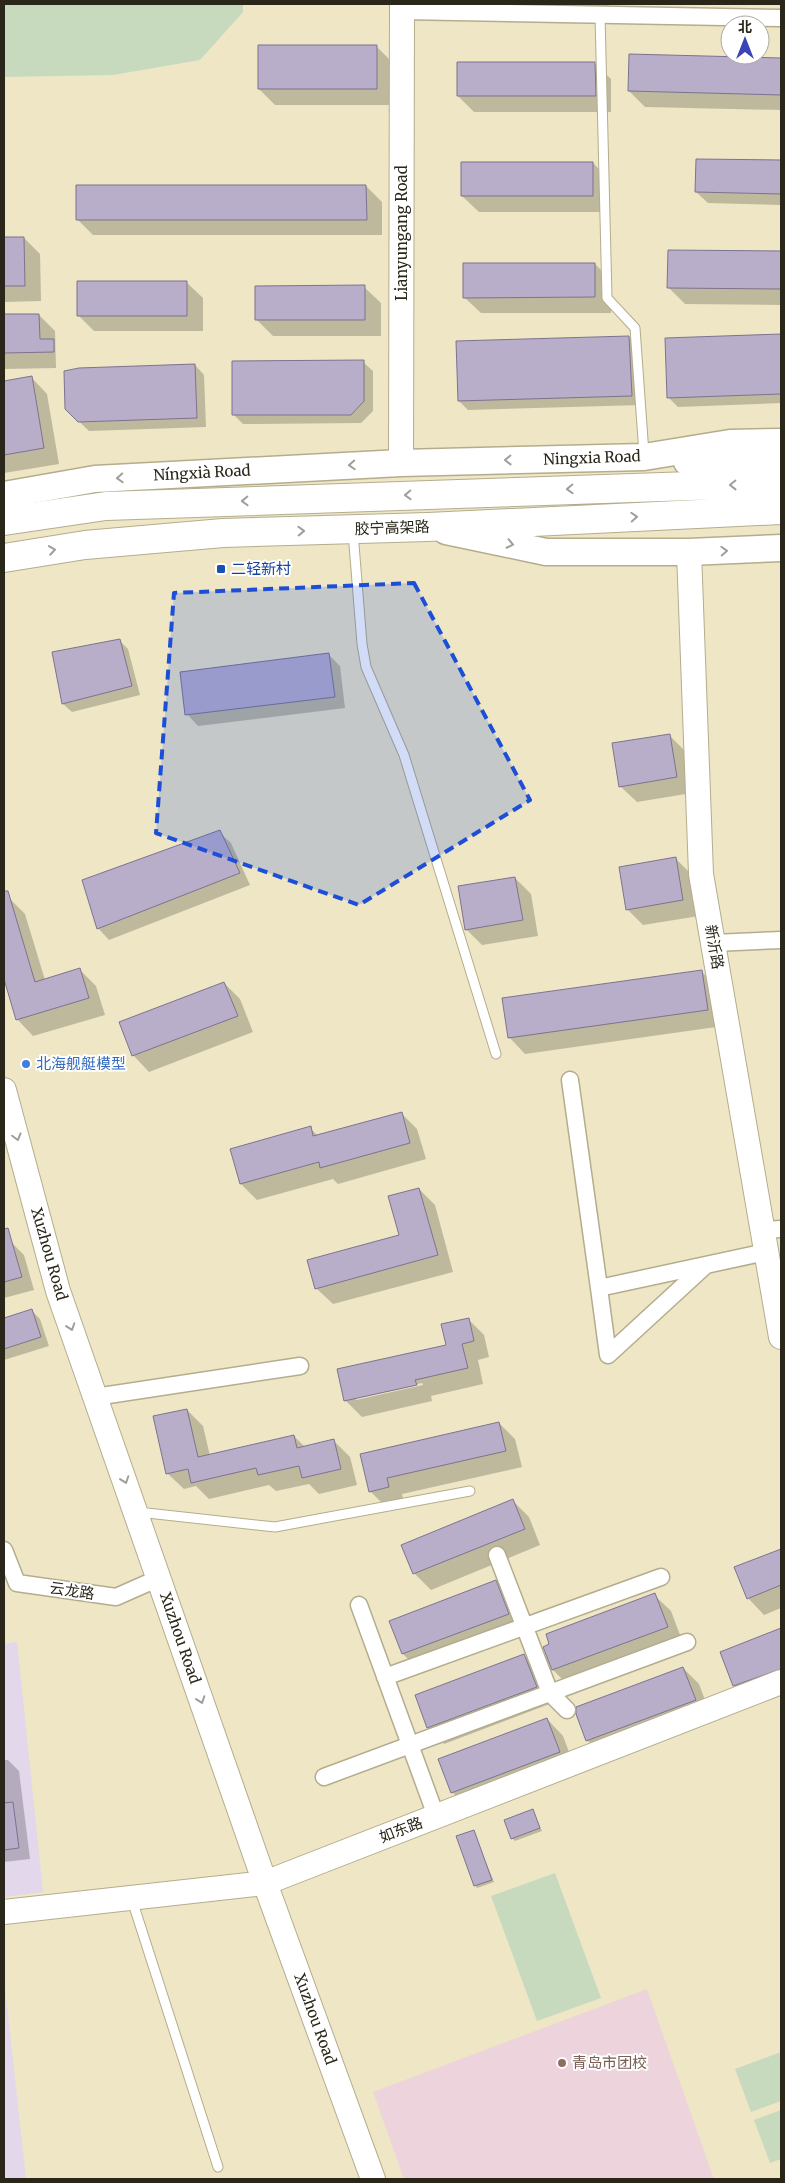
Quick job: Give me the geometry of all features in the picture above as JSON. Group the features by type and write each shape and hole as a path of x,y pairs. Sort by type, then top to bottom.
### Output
{"highway":[{"path":"4,521 106,506 781,483"},
{"name":"胶宁高架路","path":"4,558 85,545 224,533 428,527 781,510"}],"main road":[{"name":"Ningxia Road","path":"401,462 644,457 730,443 781,442"},
{"path":"644,457 685,462 781,466"},
{"name":"Níngxià Road","path":"4,495 95,479 401,462"},
{"path":"428,527 546,552 688,552 781,548"}],"street":[{"path":"402,7 600,15 781,18"},
{"name":"Lianyungang Road","path":"401,462 402,7"},
{"name":"新沂路","path":"688,552 701,874 770,1237 781,1337"},
{"path":"714,944 781,940"},
{"path":"570,1080 608,1355 706,1265"},
{"name":"Xuzhou Road","path":"4,1090 58,1291 265,1882 373,2179"},
{"path":"599,1288 706,1265 770,1237"},
{"path":"95,1397 300,1366"},
{"name":"云龙路","path":"4,1550 17,1583 116,1597 159,1578"},
{"path":"498,1555 550,1693 567,1710"},
{"path":"385,1678 661,1578"},
{"path":"359,1606 436,1816"},
{"path":"324,1777 687,1642"},
{"name":"如东路","path":"4,1912 265,1882 781,1682"}],"lane":[{"path":"600,15 607,298 635,328 644,457"},
{"path":"353,529 362,644 366,667 404,755 496,1054"},
{"path":"135,1511 275,1527 470,1491"},
{"path":"131,1897 218,2167"}],"highlighted area":[{"path":"414,583 530,800 359,905 156,833 174,593"}],"shaded area":[{"path":"17,1642 43,1892 4,1897 4,1644"},
{"path":"4,1979 26,2179 4,2179"},
{"name":"青岛市团校","path":"647,1989 714,2179 404,2179 373,2092"}],"green space":[{"path":"4,4 243,4 243,12 200,60 113,75 4,77"},
{"path":"555,1873 601,1998 537,2021 491,1896"},
{"path":"781,2052 781,2101 751,2112 735,2069"},
{"path":"781,2110 781,2159 770,2163 754,2120"}],"building":[{"path":"258,45 377,45 377,89 258,89"},
{"path":"629,54 720,56 720,65 770,65 770,58 781,58 781,95 628,91"},
{"path":"457,62 595,62 596,96 457,96"},
{"path":"696,159 781,160 781,194 695,192"},
{"path":"461,162 593,162 593,196 461,196"},
{"path":"76,185 366,185 367,220 76,220"},
{"path":"4,237 24,237 25,286 4,286"},
{"path":"668,250 781,251 781,289 667,288"},
{"path":"463,263 595,263 595,297 463,298"},
{"path":"77,281 187,281 187,316 77,316"},
{"path":"365,285 365,320 255,320 255,286"},
{"path":"4,314 39,314 40,339 54,339 54,352 4,353"},
{"path":"781,334 781,394 667,398 665,338"},
{"path":"629,336 632,396 458,401 456,341"},
{"path":"364,360 364,401 351,415 232,415 232,361"},
{"path":"195,364 197,418 78,422 65,409 64,371 79,368"},
{"path":"32,376 44,448 4,455 4,381"},
{"path":"120,639 132,686 62,704 52,652"},
{"path":"329,653 335,697 185,715 180,672"},
{"path":"670,734 677,777 619,787 612,743"},
{"path":"220,830 240,873 97,929 82,880"},
{"path":"676,857 683,900 626,910 619,867"},
{"path":"515,877 523,920 465,930 458,886"},
{"path":"4,891 8,891 35,982 80,968 89,998 16,1020 4,979"},
{"path":"702,970 708,1010 508,1038 502,998"},
{"path":"224,982 238,1016 132,1056 119,1022"},
{"path":"402,1112 410,1143 320,1168 319,1162 240,1184 230,1149 311,1126 313,1136"},
{"path":"419,1188 438,1255 315,1289 307,1260 399,1235 388,1196"},
{"path":"8,1228 22,1277 4,1282 4,1229"},
{"path":"32,1309 41,1337 4,1349 4,1318"},
{"path":"469,1318 474,1341 462,1344 468,1368 415,1380 417,1385 344,1401 337,1369 446,1345 441,1324"},
{"path":"187,1409 198,1457 294,1435 297,1448 334,1439 341,1469 302,1478 299,1466 258,1475 256,1468 191,1483 188,1469 166,1474 153,1416"},
{"path":"499,1422 506,1451 387,1478 389,1487 369,1492 360,1454"},
{"path":"513,1499 525,1529 413,1574 401,1545"},
{"path":"781,1549 781,1585 747,1599 734,1567"},
{"path":"496,1580 509,1614 402,1654 389,1621"},
{"path":"655,1593 668,1627 552,1670 543,1647 549,1644 546,1634"},
{"path":"781,1628 781,1669 733,1686 720,1652"},
{"path":"524,1654 537,1687 427,1728 415,1695"},
{"path":"683,1667 696,1700 586,1741 576,1714 576,1707"},
{"path":"547,1718 560,1752 451,1793 438,1759"},
{"path":"13,1802 19,1848 4,1850 4,1803"},
{"path":"533,1809 540,1828 511,1839 504,1820"},
{"path":"474,1830 492,1880 474,1886 456,1836"}],"place":[{"name":"二轻新村","path":"221,569"},
{"name":"北海舰艇模型","path":"26,1064"},
{"name":"青岛市团校","path":"562,2063"}]}
